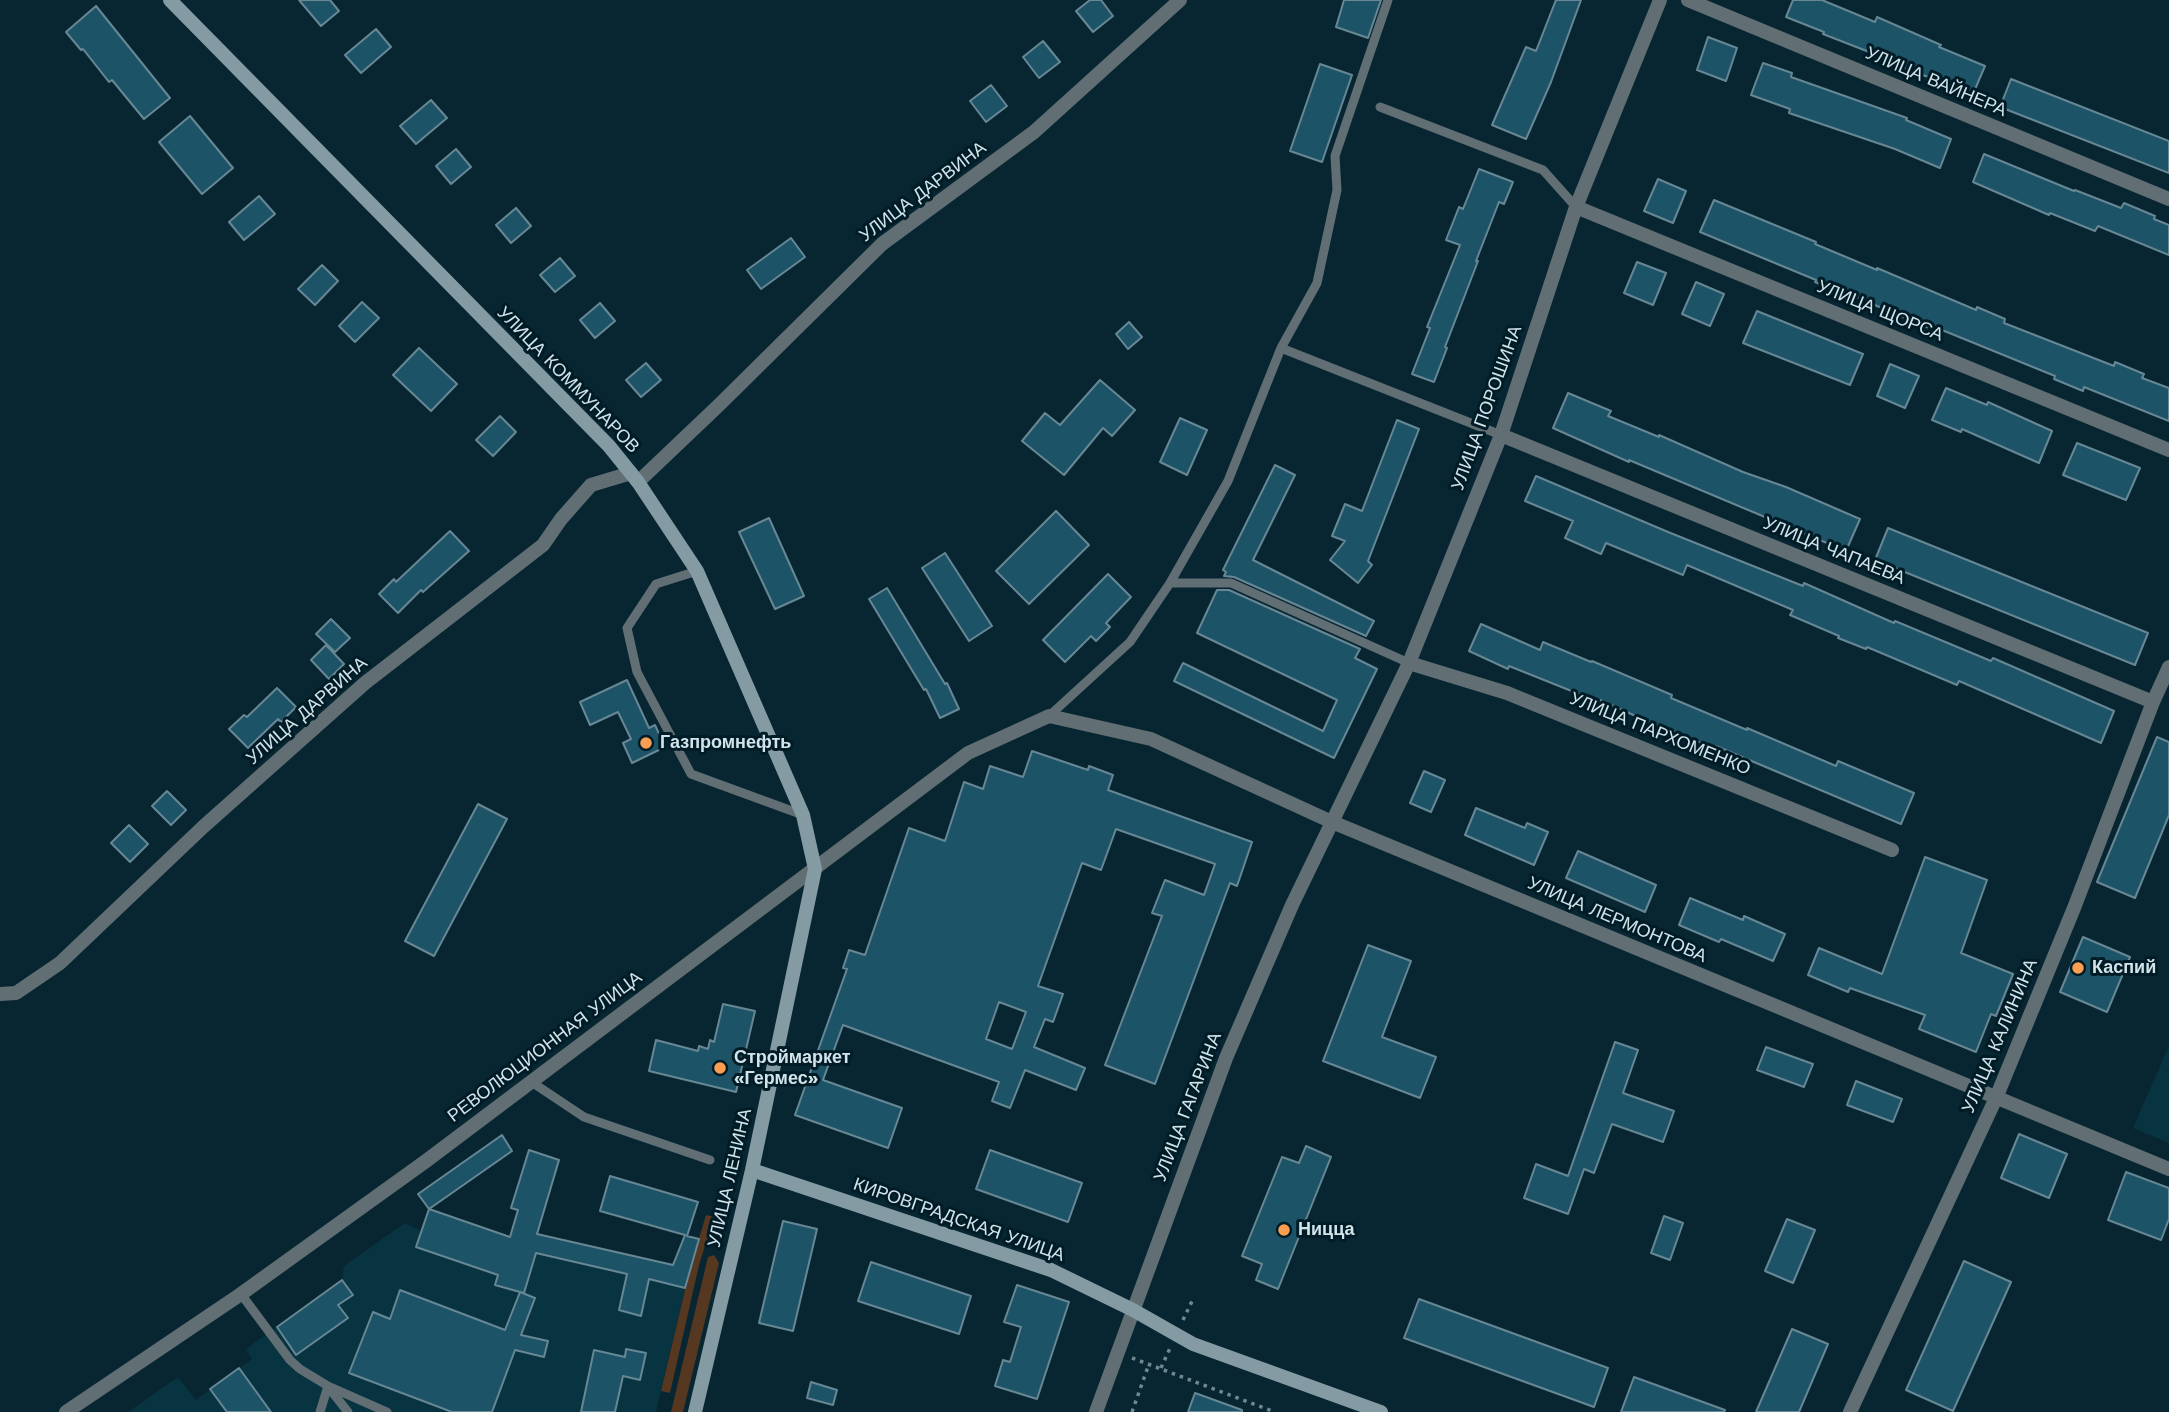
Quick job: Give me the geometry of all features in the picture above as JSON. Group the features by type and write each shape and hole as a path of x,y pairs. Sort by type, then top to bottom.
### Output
{"main road":[{"name":"УЛИЦА КОММУНАРОВ","path":"170,0 609,446 634,477 697,571 803,815 815,869"},
{"name":"УЛИЦА ЛЕНИНА","path":"695,1412 752,1170 815,869"},
{"name":"КИРОВГРАДСКАЯ УЛИЦА","path":"752,1170 1051,1270 1133,1310 1193,1344 1381,1412"}],"street":[{"name":"УЛИЦА ДАРВИНА","path":"0,994 16,993 60,964 203,827 365,683 543,545 561,519 591,485 634,477 719,404 882,244 1034,132 1180,0"},
{"name":"УЛИЦА ПОРОШИНА","path":"1332,822 1409,663 1501,435 1576,207 1660,0"},
{"name":"УЛИЦА ВАЙНЕРА","path":"1688,0 2169,200"},
{"name":"УЛИЦА ЩОРСА","path":"1576,207 2169,450"},
{"name":"УЛИЦА ЧАПАЕВА","path":"1501,435 2153,702"},
{"name":"УЛИЦА ПАРХОМЕНКО","path":"1409,663 1507,693 1892,849"},
{"name":"УЛИЦА КАЛИНИНА","path":"1850,1412 1996,1098 2169,667"},
{"name":"УЛИЦА ЛЕРМОНТОВА","path":"1049,716 1151,739 1332,822 2169,1169"},
{"name":"РЕВОЛЮЦИОННАЯ УЛИЦА","path":"66,1412 241,1294 426,1161 968,753 1049,716"},
{"name":"УЛИЦА ГАГАРИНА","path":"1096,1412 1226,1058 1292,905 1332,822"}],"lane":[{"path":"1049,716 1130,642 1170,583 1228,481 1281,348 1317,283 1337,190 1335,156 1388,0"},
{"path":"1380,107 1543,170 1576,207"},
{"path":"1281,348 1501,435"},
{"path":"697,571 656,584 627,628 637,672 691,774 803,815"},
{"path":"1170,583 1231,583 1409,663"},
{"path":"530,1081 584,1117 710,1160"},
{"path":"241,1294 290,1360 328,1386 387,1412"},
{"path":"320,1412 328,1386"},
{"path":"328,1386 348,1412"}],"path":[{"path":"1117,1352 1275,1412"},
{"path":"1132,1412 1149,1364"}],"shaded area":[{"path":"2169,1046 2169,1143 2133,1128"},
{"path":"706,1215 714,1217 699,1265 670,1393 661,1391 690,1269"},
{"path":"405,1223 421,1231 416,1247 498,1275 496,1285 523,1293 536,1253 685,1288 656,1412 128,1412 178,1377 196,1400 252,1359 246,1349 342,1280 344,1266"},
{"path":"714,1255 719,1263 683,1412 671,1412 708,1257"}],"building":[{"path":"299,0 330,0 339,11 321,26"},
{"path":"1090,0 1101,0 1113,16 1093,32 1076,11"},
{"path":"1344,0 1381,0 1368,38 1336,27"},
{"path":"1556,0 1581,0 1551,82 1526,139 1492,125 1526,47 1536,51"},
{"path":"1793,0 1822,0 1875,22 1877,17 1985,66 1973,94 1899,66 1900,64 1786,17"},
{"path":"96,6 170,98 144,119 112,80 109,82 66,32"},
{"path":"376,29 391,47 361,73 345,55"},
{"path":"1708,37 1737,48 1726,81 1697,70"},
{"path":"1043,41 1060,62 1039,78 1023,57"},
{"path":"1763,63 1792,73 1791,77 1907,118 1906,120 1951,139 1940,168 1895,149 1789,113 1790,109 1751,95"},
{"path":"1320,64 1352,75 1322,162 1290,151"},
{"path":"2011,79 2169,141 2169,173 2000,107"},
{"path":"991,85 1007,106 986,122 970,101"},
{"path":"431,100 447,118 416,144 400,126"},
{"path":"190,116 233,168 202,194 159,142"},
{"path":"456,149 471,167 451,184 436,166"},
{"path":"1984,154 2074,191 2121,208 2124,203 2155,216 2154,219 2169,225 2169,255 2098,226 2095,231 2050,213 2049,215 1973,182"},
{"path":"1479,169 1513,182 1504,204 1499,202 1434,382 1412,374 1430,328 1427,327 1460,245 1446,240 1459,207 1463,209"},
{"path":"1658,179 1686,191 1673,223 1644,211"},
{"path":"259,196 275,214 244,240 229,222"},
{"path":"1714,200 1877,270 1976,310 1977,307 2005,319 2004,323 2114,366 2115,362 2144,374 2142,378 2169,388 2169,421 2084,387 2083,391 2054,379 2055,376 1844,294 1700,232"},
{"path":"516,208 531,226 511,243 496,225"},
{"path":"791,238 805,257 761,289 747,270"},
{"path":"560,258 575,276 555,292 540,275"},
{"path":"1637,262 1666,273 1653,305 1624,293"},
{"path":"322,265 338,281 315,305 298,289"},
{"path":"1696,282 1724,294 1710,326 1682,314"},
{"path":"362,302 379,318 355,342 339,326"},
{"path":"600,303 615,321 595,338 580,320"},
{"path":"1757,311 1863,354 1850,385 1743,343"},
{"path":"1129,322 1142,337 1128,349 1116,334"},
{"path":"419,348 457,384 431,411 393,375"},
{"path":"646,363 661,380 641,397 626,380"},
{"path":"1890,364 1919,376 1905,408 1877,396"},
{"path":"1100,380 1135,410 1112,436 1103,428 1064,475 1022,441 1045,413 1060,425"},
{"path":"1946,388 1987,405 1988,402 2052,431 2039,463 1962,429 1961,432 1932,420"},
{"path":"1568,393 1611,411 1608,416 1860,519 1846,551 1553,428"},
{"path":"500,416 516,432 493,456 476,440"},
{"path":"1180,418 1207,430 1187,475 1160,462"},
{"path":"1397,420 1419,429 1368,561 1372,565 1358,583 1330,560 1345,541 1332,536 1345,504 1362,511"},
{"path":"2077,443 2140,468 2126,500 2063,475"},
{"path":"1275,465 1295,475 1253,560 1374,621 1366,636 1234,577 1224,576 1226,572 1223,570"},
{"path":"1536,476 1803,586 1804,583 1894,623 1895,621 1991,661 1993,658 2114,711 2101,743 1959,681 1957,685 1867,647 1866,649 1838,638 1839,636 1790,615 1793,610 1687,565 1683,575 1606,543 1601,554 1565,538 1573,521 1525,501"},
{"path":"1056,511 1089,545 1029,604 996,571"},
{"path":"769,518 804,596 775,609 739,532"},
{"path":"1888,528 2148,633 2135,665 1875,560"},
{"path":"450,531 469,551 423,592 421,590 398,613 379,594 394,579 396,582"},
{"path":"945,553 992,626 969,641 922,568"},
{"path":"1108,574 1131,597 1106,623 1110,627 1096,641 1091,636 1065,662 1043,640"},
{"path":"887,588 945,684 947,683 959,709 940,718 926,689 924,690 869,599"},
{"path":"1217,590 1229,590 1360,649 1355,658 1377,669 1334,758 1174,681 1183,663 1323,731 1337,700 1197,633"},
{"path":"331,619 350,638 335,652 316,634"},
{"path":"1481,624 1540,650 1543,642 1592,661 1747,730 1836,766 1838,761 1914,793 1901,824 1716,746 1715,749 1600,700 1599,702 1509,666 1508,669 1469,651"},
{"path":"326,645 344,664 329,679 311,660"},
{"path":"627,680 649,728 655,725 665,747 632,763 623,743 631,739 618,712 590,725 580,702"},
{"path":"277,688 296,707 281,722 278,719 248,748 229,729 244,715 247,717"},
{"path":"2157,737 2169,742 2169,815 2135,898 2097,882"},
{"path":"1032,751 1088,770 1089,766 1113,775 1108,790 1252,842 1237,886 1230,883 1155,1084 1105,1065 1162,916 1152,913 1165,880 1204,895 1215,864 1116,829 1101,870 1082,863 1038,986 1063,994 1053,1022 1045,1019 1034,1047 1085,1068 1076,1090 1025,1070 1010,1108 992,1101 999,1082 843,1025 823,1080 902,1108 888,1148 795,1115 847,969 843,968 849,950 865,955 909,828 945,841 964,782 983,789 990,766 1023,777","holes":["999,1002 1026,1012 1012,1049 986,1039"]},
{"path":"1424,771 1445,780 1431,812 1410,803"},
{"path":"167,791 186,810 171,825 152,806"},
{"path":"478,804 507,819 434,956 405,941"},
{"path":"1476,808 1525,828 1527,823 1548,832 1534,865 1465,835"},
{"path":"129,825 148,844 130,862 111,843"},
{"path":"1578,851 1656,885 1645,912 1566,878"},
{"path":"1925,857 1987,880 1961,953 2013,974 1996,1016 1991,1014 1976,1052 1919,1029 1925,1015 1850,988 1848,992 1808,975 1819,948 1882,974"},
{"path":"1690,898 1743,920 1744,916 1785,934 1773,961 1679,925"},
{"path":"2083,937 2130,957 2107,1012 2060,992"},
{"path":"1368,945 1411,961 1382,1037 1436,1057 1420,1098 1323,1061"},
{"path":"723,1004 755,1011 736,1092 649,1071 656,1040 698,1051 699,1046 708,1049 710,1040 714,1042"},
{"path":"1615,1042 1638,1050 1623,1093 1674,1111 1663,1142 1612,1124 1594,1173 1584,1169 1568,1214 1524,1198 1536,1164 1568,1176"},
{"path":"1766,1047 1813,1064 1804,1087 1757,1070"},
{"path":"1856,1081 1902,1099 1893,1122 1847,1105"},
{"path":"2019,1134 2067,1154 2049,1198 2001,1178"},
{"path":"502,1135 512,1151 429,1209 418,1194"},
{"path":"1306,1146 1331,1157 1278,1289 1256,1280 1262,1264 1242,1256 1282,1157 1299,1163"},
{"path":"529,1150 559,1160 537,1234 673,1265 685,1235 600,1211 610,1176 698,1202 687,1236 699,1239 685,1288 649,1279 641,1316 619,1310 627,1274 536,1253 524,1293 495,1285 498,1275 416,1247 429,1209 510,1237 518,1210 511,1208"},
{"path":"990,1150 1082,1183 1068,1222 976,1189"},
{"path":"2126,1172 2169,1188 2169,1219 2161,1240 2108,1220"},
{"path":"1664,1216 1683,1223 1670,1260 1651,1253"},
{"path":"1787,1219 1815,1230 1793,1283 1765,1271"},
{"path":"783,1221 817,1229 793,1331 759,1323"},
{"path":"1964,1261 2011,1282 1953,1411 1906,1390"},
{"path":"871,1262 971,1296 959,1334 858,1301"},
{"path":"342,1280 353,1295 338,1305 348,1318 296,1355 277,1327"},
{"path":"1017,1285 1069,1302 1037,1399 995,1386 1003,1360 1010,1362 1021,1327 1004,1322"},
{"path":"400,1290 505,1330 520,1292 535,1298 521,1335 548,1341 544,1357 515,1350 492,1412 452,1412 349,1373 373,1312 390,1319"},
{"path":"1419,1299 1608,1368 1594,1407 1404,1338"},
{"path":"1792,1329 1828,1344 1799,1412 1756,1412"},
{"path":"626,1349 646,1353 640,1380 623,1376 615,1412 581,1412 594,1350 625,1357"},
{"path":"239,1368 271,1412 227,1412 210,1389"},
{"path":"1634,1377 1725,1410 1621,1412"},
{"path":"811,1382 837,1390 833,1405 807,1398"},
{"path":"1195,1393 1242,1410 1242,1412 1188,1412"}],"place":[{"name":"Газпромнефть","path":"646,743"},
{"name":"Каспий","path":"2078,968"},
{"name":"Строймаркет «Гермес»","path":"720,1068"},
{"name":"Ницца","path":"1284,1230"}]}
